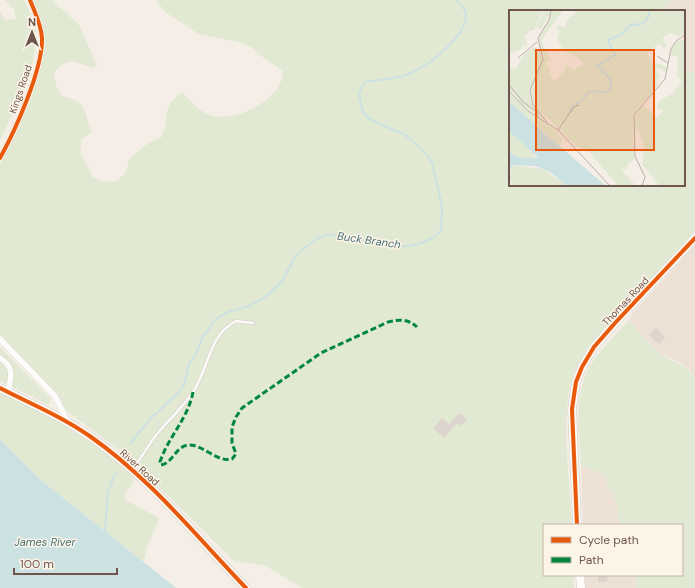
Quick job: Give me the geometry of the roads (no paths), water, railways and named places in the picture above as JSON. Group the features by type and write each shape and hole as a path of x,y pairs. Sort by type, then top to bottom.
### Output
{"street":[{"name":"Kings Road","path":"0,158 16,126 40,53 41,31 30,0"},
{"name":"Thomas Road","path":"577,524 572,409 576,382 582,367 594,347 615,323 695,238"},
{"path":"0,339 54,396 68,422"},
{"path":"0,358 7,362 11,371 8,392"},
{"name":"River Road","path":"0,388 68,422 96,440 132,469 196,532 246,588"},
{"path":"580,576 581,588"}],"lane":[{"path":"132,469 156,435 193,392 200,380 216,339 221,332 236,321 253,323"}],"water":[{"name":"James River","path":"0,439 42,481 176,588 0,588"}],"waterway":[{"name":"Buck Branch","path":"130,444 148,421 181,390 186,378 189,364 196,354 202,338 216,319 228,312 249,306 265,297 281,283 296,255 316,239 326,235 345,236 395,246 409,246 422,243 434,237 441,230 442,206 432,162 421,148 405,135 369,119 363,112 359,95 365,82 406,75 427,64 446,49 461,32 465,23 465,11 456,0"},
{"name":"Buck Branch","path":"103,533 105,531 108,492 115,474"}]}
